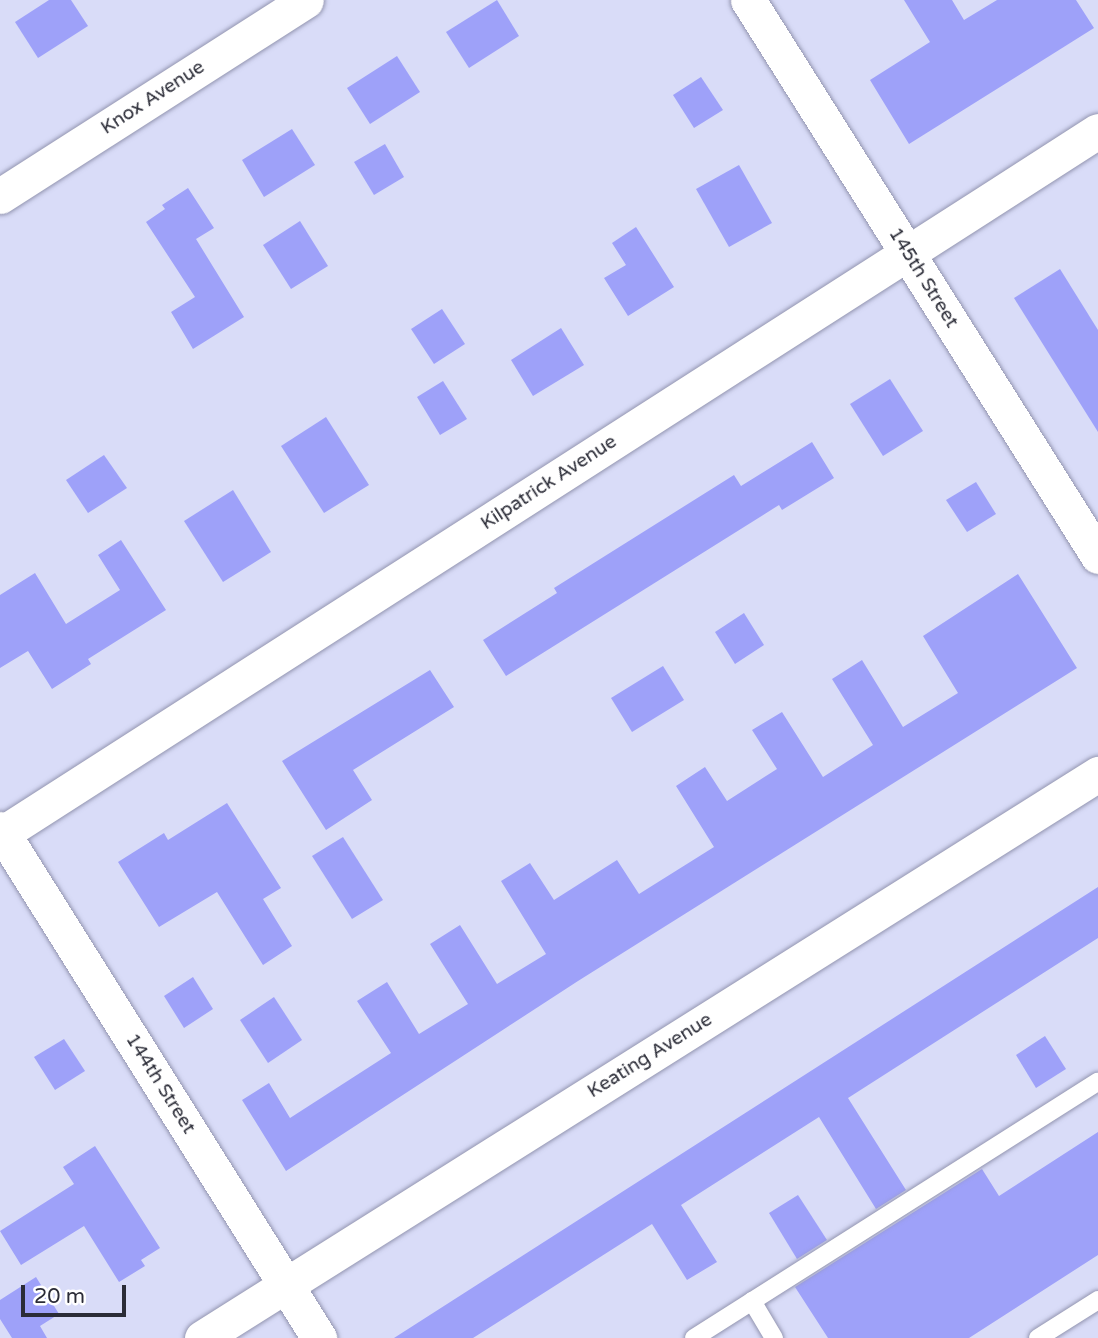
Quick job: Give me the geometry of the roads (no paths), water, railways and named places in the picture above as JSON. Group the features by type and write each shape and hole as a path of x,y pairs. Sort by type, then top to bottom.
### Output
{"street":[{"name":"Knox Avenue","path":"0,196 306,0"},
{"name":"145th Street","path":"748,0 1098,556"},
{"name":"Kilpatrick Avenue","path":"1,832 1098,131"},
{"name":"Keating Avenue","path":"202,1338 1098,774"},
{"name":"144th Street","path":"1,832 319,1338"}],"lane":[{"path":"694,1338 1098,1082"},
{"path":"1038,1338 1098,1300"},
{"path":"752,1301 774,1338"}]}
